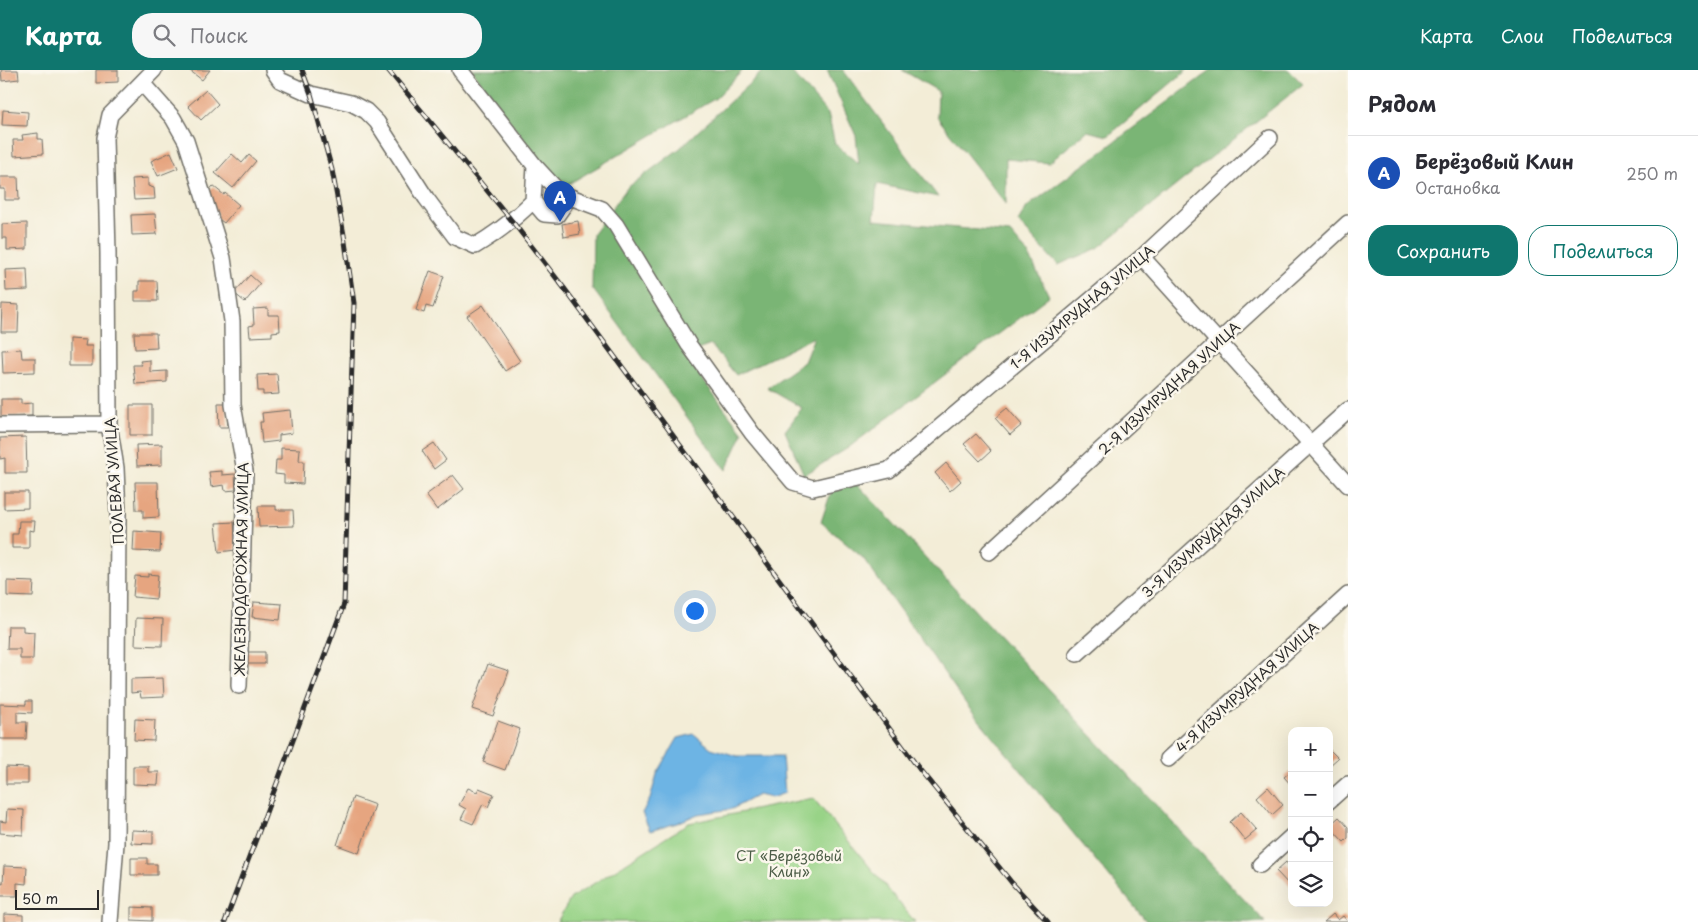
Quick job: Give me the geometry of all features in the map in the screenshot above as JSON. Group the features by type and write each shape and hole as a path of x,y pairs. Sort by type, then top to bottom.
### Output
{"street":[{"name":"ПОЛЕВАЯ УЛИЦА","path":"110,922 116,843 118,514 116,468 109,424 105,138 110,114 154,70"},
{"path":"273,70 280,80 311,94 351,103 372,117 426,198 455,237 475,246 491,237 512,221 533,201 536,166"},
{"path":"460,70 536,166 560,193 564,205 557,215 544,214 533,201"},
{"name":"ЖЕЛЕЗНОДОРОЖНАЯ УЛИЦА","path":"142,83 172,118 186,141 223,258 232,321 233,405 245,471 239,686"},
{"name":"1-Я ИЗУМРУДНАЯ УЛИЦА","path":"560,193 602,209 616,225 689,345 752,433 793,482 813,488 889,470 1142,257 1270,138"},
{"name":"2-Я ИЗУМРУДНАЯ УЛИЦА","path":"989,552 1348,223"},
{"path":"1142,257 1348,486"},
{"name":"3-Я ИЗУМРУДНАЯ УЛИЦА","path":"1077,654 1348,410"},
{"path":"0,425 109,424"},
{"name":"4-Я ИЗУМРУДНАЯ УЛИЦА","path":"1168,759 1348,595"},
{"path":"1333,797 1348,784"},
{"path":"1260,864 1288,840"}],"green space":[{"path":"472,70 743,70 716,98 560,189"},
{"path":"764,70 790,70 828,114 835,144 859,164 856,136 827,70 843,70 938,197 877,184 874,220 1010,233 1029,255 1049,296 848,448 804,475 785,431 802,408 767,388 804,362 814,337 736,375 711,345 684,355 743,433 726,470 592,288 593,234 627,188 679,149"},
{"path":"902,70 1187,70 1108,136 1087,131 1049,163 1006,159 1006,204 937,117 938,91"},
{"path":"1211,70 1289,70 1303,84 1098,248 1058,265 1018,222 1027,207"},
{"path":"834,483 858,485 1265,922 1147,922 969,708 863,558 821,522"},
{"name":"СТ «Берёзовый Клин»","path":"813,798 915,922 557,922 571,898 689,823"}],"water":[{"path":"694,734 711,748 737,756 782,756 785,793 771,798 758,795 732,809 698,814 650,831 642,813 650,799 657,774 678,738"}],"building":[{"path":"1,70 18,70 19,79 2,81"},
{"path":"96,70 118,70 118,82 96,83"},
{"path":"189,70 210,70 202,80"},
{"path":"206,90 218,104 201,120 188,106"},
{"path":"3,110 28,112 27,126 2,125"},
{"path":"38,133 38,139 42,139 43,154 14,156 13,140 23,140 22,135"},
{"path":"171,152 178,168 158,176 151,161"},
{"path":"232,154 242,163 249,155 256,161 233,188 215,173"},
{"path":"0,177 18,177 19,200 5,200 5,189 0,189"},
{"path":"148,178 148,186 154,188 155,199 134,200 132,179"},
{"path":"213,186 239,205 224,223 216,217 218,214 211,208 207,193"},
{"path":"155,214 157,234 132,235 131,215"},
{"path":"578,221 580,234 564,237 562,224"},
{"path":"27,223 27,249 7,250 7,238 2,238 2,224"},
{"path":"27,269 28,290 6,291 5,270"},
{"path":"430,271 444,276 433,308 426,306 424,313 416,310"},
{"path":"250,275 260,284 245,302 234,293"},
{"path":"139,281 157,281 158,301 135,301 135,291 139,291"},
{"path":"2,304 19,305 18,332 1,332"},
{"path":"483,305 520,361 505,371 467,316"},
{"path":"268,308 268,315 279,315 280,331 272,332 272,336 250,337 249,326 254,325 253,309"},
{"path":"134,333 156,333 157,348 135,349"},
{"path":"69,339 86,340 85,346 92,346 92,366 69,366"},
{"path":"21,349 22,358 35,358 35,372 3,373 2,350"},
{"path":"150,360 150,372 167,371 167,382 135,384 133,365 142,365 140,361"},
{"path":"277,374 279,394 263,395 263,391 258,391 257,375"},
{"path":"1,399 21,399 21,404 32,403 32,416 1,417"},
{"path":"218,403 227,403 228,427 219,427"},
{"path":"130,405 152,405 152,435 130,435"},
{"path":"1007,408 1022,425 1010,435 995,418"},
{"path":"290,410 292,433 279,435 279,441 262,443 260,422 263,422 262,413"},
{"path":"976,434 991,451 980,461 964,444"},
{"path":"26,437 27,473 5,473 5,458 0,459 0,438"},
{"path":"434,443 446,460 434,469 422,451"},
{"path":"162,444 162,465 137,466 136,445"},
{"path":"281,448 300,449 299,461 304,461 303,484 284,483 284,475 275,474 276,460 281,460"},
{"path":"946,463 961,481 950,491 935,473"},
{"path":"222,471 222,475 235,474 236,490 225,491 224,485 211,487 209,472"},
{"path":"453,475 464,489 437,510 426,495"},
{"path":"135,482 158,482 159,517 143,518 143,510 136,510"},
{"path":"4,492 28,492 28,508 4,509"},
{"path":"258,506 276,506 276,510 293,510 294,526 259,527"},
{"path":"19,521 35,521 34,531 29,530 29,548 12,548 12,534 18,534"},
{"path":"234,522 236,550 219,552 216,523"},
{"path":"134,531 161,533 160,552 133,551"},
{"path":"148,574 158,575 156,599 133,597 135,576 148,577"},
{"path":"7,581 34,582 33,597 7,596"},
{"path":"254,602 282,604 280,620 252,617"},
{"path":"136,618 163,619 162,646 135,645"},
{"path":"8,626 23,626 23,631 34,632 33,659 20,659 20,649 7,649"},
{"path":"246,652 265,652 265,664 246,664"},
{"path":"488,664 509,671 493,716 472,709"},
{"path":"163,678 164,697 141,698 140,692 131,693 131,679"},
{"path":"26,701 32,701 32,713 17,712 17,722 27,722 26,739 0,739 0,704 26,705"},
{"path":"135,719 155,720 154,741 134,740"},
{"path":"498,721 520,729 505,770 483,762"},
{"path":"1333,753 1338,758 1333,762"},
{"path":"133,766 148,766 148,772 159,772 158,785 133,784"},
{"path":"6,767 28,768 28,784 6,784"},
{"path":"1288,774 1288,782 1284,777"},
{"path":"1268,787 1283,805 1272,815 1257,797"},
{"path":"468,788 477,792 479,788 494,794 488,807 483,804 473,824 461,819 466,809 459,805"},
{"path":"353,797 375,805 359,853 337,845"},
{"path":"7,809 24,810 23,835 0,833 0,821 6,822"},
{"path":"1241,812 1257,830 1245,840 1230,822"},
{"path":"1339,817 1348,827 1348,838 1344,842 1333,830 1333,822"},
{"path":"132,830 153,831 153,844 131,843"},
{"path":"131,858 147,858 147,864 157,864 157,875 131,875"},
{"path":"1286,862 1288,864 1288,884 1276,871"},
{"path":"4,866 27,867 26,884 17,883 17,896 0,896 0,882 3,883"},
{"path":"131,907 152,908 152,921 131,920"},
{"path":"4,914 23,915 23,922 4,922"},
{"path":"1333,914 1338,920 1343,916 1348,922 1324,922"}],"railway":[{"path":"225,922 344,604 354,303 332,170 311,94 302,70"},
{"path":"388,70 512,221 564,288 920,770 1012,883 1048,922"}],"place":[{"name":"Берёзовый Клин","path":"560,222"}]}
